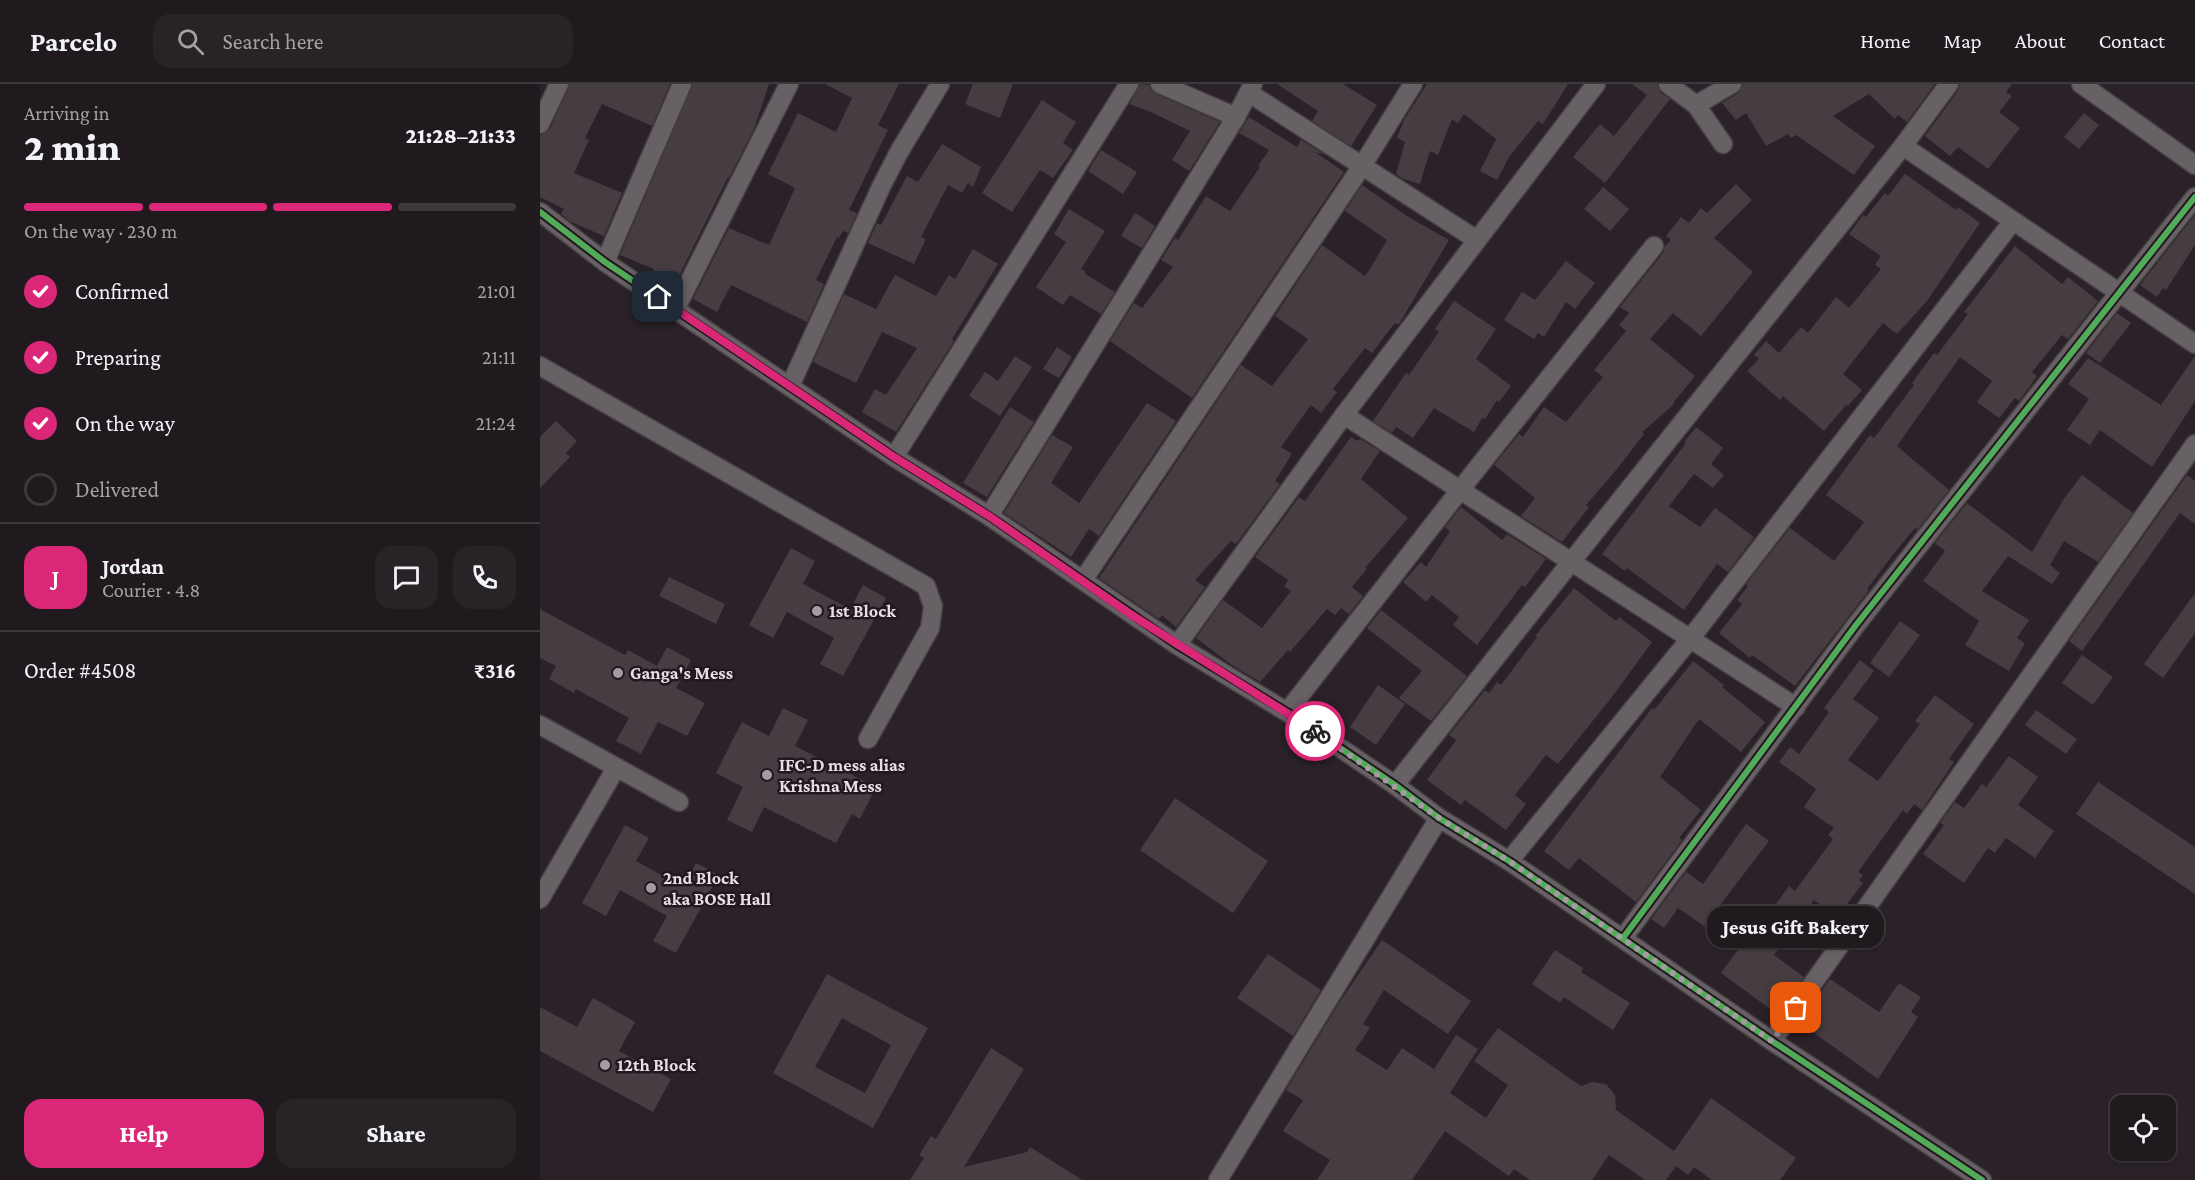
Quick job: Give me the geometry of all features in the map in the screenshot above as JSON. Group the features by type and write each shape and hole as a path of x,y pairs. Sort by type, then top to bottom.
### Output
{"street":[{"path":"540,124 559,84"},
{"path":"605,262 682,84"},
{"path":"676,308 789,84"},
{"path":"790,386 881,187 940,84"},
{"path":"894,457 1129,84"},
{"path":"1160,84 1236,117"},
{"path":"1083,580 1362,166 1413,84"},
{"path":"1177,645 1344,415 1596,84"},
{"path":"1668,84 1696,105 1723,144"},
{"path":"1696,105 1732,84"},
{"path":"1395,785 1903,146 1948,84"},
{"path":"2081,84 2195,165"},
{"path":"989,516 1236,117 1251,88 1362,166 1477,240"},
{"path":"1903,146 2195,344"},
{"path":"1623,938 1856,625 2195,196"},
{"path":"540,212 605,262 894,457 989,516 1177,645 1287,712 1395,785 1439,818 1509,861 1772,1041 1982,1180"},
{"path":"1509,861 1690,639 2013,221"},
{"path":"1287,712 1654,246"},
{"path":"540,366 926,586 933,606 930,628 868,739"},
{"path":"1344,415 1796,707"},
{"path":"1772,1041 2195,444"},
{"path":"540,725 679,802"},
{"path":"540,900 616,768"},
{"path":"1218,1180 1439,818"}],"building":[{"path":"570,84 670,84 652,126 602,104 585,138 589,140 574,173 622,193 604,236 571,222 561,214 564,209 540,197 540,136 550,129"},
{"path":"693,84 769,84 754,129 673,288 650,279 654,269 620,255"},
{"path":"825,84 899,84 878,125 888,130 849,210 857,213 848,233 843,231 839,238 837,237 816,280 824,284 807,322 731,285 717,312 693,299 729,228 769,245 795,188 768,174 798,113 836,132 852,98"},
{"path":"973,84 1013,84 1000,118 965,104"},
{"path":"1140,84 1149,85 1156,94 1220,122 1189,171 1172,160 1190,131 1130,104"},
{"path":"1277,84 1343,84 1377,105 1351,146 1312,121 1318,111"},
{"path":"1427,84 1568,84 1543,124 1538,121 1509,157 1497,180 1480,171 1496,139 1464,114 1458,123 1452,119 1438,155 1430,151 1420,184 1403,179 1396,174 1405,142 1397,138 1404,120"},
{"path":"1632,84 1657,84 1661,93 1670,99 1605,183 1573,157 1600,124 1614,136 1647,95"},
{"path":"1743,84 1935,84 1907,122 1898,115 1895,119 1869,94 1833,116 1875,146 1854,175 1796,135 1791,138 1788,134 1766,146 1746,113 1736,120 1722,103 1738,93"},
{"path":"1960,84 2012,84 2006,92 2012,96 1999,112 2020,128 1988,169 1958,147 1950,156 1925,136 1958,91"},
{"path":"1042,100 1076,122 1063,143 1073,150 1053,178 1040,170 1012,212 982,193"},
{"path":"2084,113 2099,125 2079,149 2064,137"},
{"path":"1249,117 1297,147 1301,140 1325,155 1315,152 1344,172 1192,398 1110,341 1134,303 1142,308 1173,267 1161,260 1175,238 1178,240 1206,196 1230,211 1260,167 1258,166 1269,150 1239,133"},
{"path":"942,144 981,167 973,187 968,183 962,193 948,185 921,237 926,239 914,264 868,243 877,223 881,225 907,176 918,182"},
{"path":"1101,150 1137,172 1123,194 1088,171"},
{"path":"1905,174 1956,210 1958,207 1980,223 1927,301 1897,334 1883,323 1843,374 1862,390 1824,431 1783,396 1780,400 1747,371 1759,359 1754,355 1766,341 1779,353 1801,327 1808,333 1836,297 1849,308 1881,269 1875,265 1881,256 1849,234 1863,215 1866,217 1885,193 1888,196"},
{"path":"1736,184 1752,200 1714,238 1753,272 1701,336 1673,313 1650,339 1695,376 1674,404 1642,432 1644,434 1586,505 1589,507 1562,542 1521,516 1535,498 1494,465 1519,434 1523,437 1544,407 1566,422 1603,377 1594,370 1626,331 1619,325 1629,313 1620,307 1663,253 1665,246 1671,240 1666,236 1681,217 1689,223 1701,208 1707,213"},
{"path":"1362,185 1407,216 1449,240 1399,324 1394,324 1372,353 1365,348 1333,389 1337,392 1321,413 1311,405 1281,447 1292,454 1275,481 1280,484 1236,544 1231,541 1195,580 1205,587 1176,627 1162,615 1159,619 1099,578 1241,365 1272,386 1308,339 1275,316 1322,245 1365,276 1370,269 1387,240 1345,211"},
{"path":"1603,187 1629,209 1610,231 1584,209"},
{"path":"1069,209 1105,231 1081,269 1086,272 1085,274 1115,292 1101,314 1070,295 1063,305 1036,287 1066,242 1054,234"},
{"path":"1135,213 1155,226 1142,248 1121,236"},
{"path":"2195,215 2195,245 2166,290 2163,288 2157,297 2140,285"},
{"path":"2015,246 2062,284 2068,277 2098,301 2068,339 2062,335 2032,372 2037,376 2019,401 2015,398 1999,418 1977,402 1992,381 1960,357 1897,446 1949,490 1917,530 1915,528 1895,552 1867,589 1869,590 1795,686 1752,655 1750,658 1719,633 1742,604 1737,600 1748,586 1746,584 1790,528 1834,561 1864,522 1826,495 1870,435 1874,438 1914,385 1912,383 1934,353 1937,355 1968,314 1964,312"},
{"path":"973,249 998,264 952,339 954,341 896,432 862,412 875,389 886,395 917,348 882,332 856,383 813,362 844,294 876,309 895,275 936,296 949,275 955,279"},
{"path":"1566,261 1595,283 1575,309 1566,302 1544,337 1538,333 1534,339 1504,320 1522,292 1535,300"},
{"path":"1454,301 1496,329 1476,359 1511,386 1499,402 1497,400 1485,419 1482,418 1474,432 1434,408 1413,438 1396,427 1392,433 1373,421 1406,373 1409,375 1439,332 1435,329"},
{"path":"2117,313 2131,323 2100,363 2086,353"},
{"path":"1057,347 1072,357 1059,378 1043,369"},
{"path":"1015,356 1032,367 1000,416 969,396 985,372 998,381"},
{"path":"2195,356 2195,401 2152,467 2100,430 2090,445 2067,430 2089,399 2068,384 2088,358 2161,405"},
{"path":"1147,403 1176,421 1099,536 1089,529 1071,557 1004,513 1052,435 1073,447 1051,483 1079,503"},
{"path":"1010,407 1034,422 987,497 963,483"},
{"path":"556,421 577,441 566,453 570,457 540,488 540,437"},
{"path":"1696,427 1723,448 1711,464 1724,475 1713,488 1694,474 1669,506 1700,527 1715,508 1754,537 1728,572 1717,564 1684,610 1627,568 1625,571 1602,554"},
{"path":"1351,437 1358,441 1360,439 1380,451 1361,479 1408,518 1365,568 1367,569 1352,587 1363,596 1349,614 1341,608 1335,615 1327,609 1290,652 1288,650 1260,682 1232,665 1196,638 1223,600 1262,628 1291,591 1284,586 1288,580 1255,557 1299,497 1305,501"},
{"path":"2082,475 2133,513 2098,562 2064,541 2050,565 2060,573 2052,584 2008,556 1982,591 2029,620 2017,638 2025,643 2009,671 1965,645 1979,621 1923,581 1945,551 1935,543 1967,503 2032,552 2063,500"},
{"path":"2187,475 2195,481 2195,524 2180,513 2082,651 2069,641"},
{"path":"1461,507 1502,540 1507,534 1546,559 1525,587 1522,585 1477,645 1453,625 1459,617 1432,595 1426,602 1403,582 1421,562 1426,567 1450,531 1445,527"},
{"name":"1st Block","path":"791,548 815,561 803,584 850,609 863,585 886,598 843,676 820,664 834,638 787,612 773,638 749,625"},
{"path":"669,577 725,604 716,624 659,596"},
{"path":"1574,588 1616,621 1619,617 1652,642 1612,697 1558,764 1546,755 1515,795 1526,804 1506,830 1465,800 1461,805 1427,780 1456,740 1449,735 1485,690 1489,693 1497,682 1501,685 1537,637 1535,636"},
{"path":"2195,593 2195,633 2163,678 2144,664"},
{"name":"Ganga's Mess","path":"540,609 625,655 628,650 657,666 667,647 691,660 676,688 705,703 687,736 658,722 641,754 616,741 629,718 576,689 574,693 549,679 556,666 540,658"},
{"path":"1381,610 1467,676 1431,721 1399,698 1422,671 1367,628"},
{"path":"1900,621 1920,635 1889,677 1870,663"},
{"path":"2082,655 2113,677 2093,705 2062,683"},
{"path":"1860,660 1874,671 1853,699 1879,718 1848,760 1878,781 1920,724 1915,721 1935,695 1974,724 1949,759 1954,762 1922,810 1914,804 1907,814 1903,810 1858,872 1863,875 1859,880 1863,883 1841,912 1831,904 1827,909 1814,900 1774,955 1804,977 1777,1014 1721,973 1748,936 1751,939 1789,886 1795,891 1833,839 1828,835 1834,828 1804,807 1816,789 1779,762 1790,747 1799,754 1829,712 1824,708"},
{"path":"1693,661 1765,722 1741,752 1699,719 1660,777 1701,810 1679,838 1682,840 1636,902 1579,858 1569,870 1544,851 1652,708 1655,709"},
{"path":"1378,685 1405,704 1376,745 1350,727"},
{"name":"IFC-D mess alias Krishna Mess","path":"783,708 808,720 795,746 876,787 860,819 852,814 836,843 764,807 752,832 727,820 743,787 716,773 742,722 769,736"},
{"path":"2036,710 2077,739 2066,754 2025,725"},
{"path":"2009,756 2038,777 2018,805 2054,831 2035,858 2006,838 1995,853 1988,848 1964,883 1923,854 1944,825 1940,823 1955,802 1964,808 1982,784 1986,787"},
{"path":"2098,782 2195,847 2195,894 2076,814"},
{"path":"1175,798 1268,861 1233,913 1140,850"},
{"path":"1746,824 1769,841 1704,926 1678,908 1664,928 1651,919 1686,872 1703,884"},
{"name":"2nd Block aka BOSE Hall","path":"625,825 649,838 636,861 683,887 696,863 719,875 676,953 653,941 667,916 620,890 606,916 582,903"},
{"path":"1382,940 1471,1001 1448,1034 1384,990 1363,1024 1370,1028 1355,1050 1387,1070 1402,1048 1434,1069 1456,1035 1478,1049 1450,1093 1486,1118 1508,1085 1474,1061 1498,1028 1581,1086 1592,1082 1606,1084 1615,1095 1616,1110 1674,1151 1711,1098 1796,1158 1780,1180 1712,1180 1694,1167 1688,1175 1676,1166 1666,1180 1645,1180 1609,1155 1592,1180 1530,1180 1514,1169 1509,1176 1445,1131 1412,1180 1317,1180 1330,1160 1283,1131 1303,1100 1286,1090 1339,1003"},
{"path":"1555,950 1583,968 1581,972 1630,1003 1613,1030 1564,997 1560,1003 1532,984"},
{"path":"1268,954 1321,990 1293,1036 1237,998"},
{"path":"827,974 928,1028 873,1128 773,1073","holes":["842,1018 891,1045 865,1093 815,1067"]},
{"path":"1830,979 1879,1012 1899,983 1921,997 1911,1012 1918,1017 1878,1079 1799,1022"},
{"name":"12th Block","path":"593,998 635,1022 619,1051 671,1079 653,1112 540,1051 540,1007 577,1027"},
{"path":"991,1048 1024,1069 964,1167 1027,1152 1030,1147 1082,1180 910,1180 924,1158 919,1155 931,1136 936,1139"}],"cycle path":[{"path":"1623,938 1856,625 2195,197"},
{"path":"540,212 605,262 894,457 989,516 1177,645 1287,712 1395,785 1439,818 1509,861 1772,1041 1982,1180"}],"way so far":[{"path":"1315,731 1439,818 1509,861 1772,1041 1796,1008"}],"place":[{"name":"1st Block","path":"817,611"},
{"name":"Ganga's Mess","path":"618,673"},
{"name":"IFC-D mess alias Krishna Mess","path":"767,775"},
{"name":"2nd Block aka BOSE Hall","path":"651,888"},
{"name":"Jesus Gift Bakery","path":"1796,1008"},
{"name":"12th Block","path":"605,1065"}],"route":[{"path":"658,297 894,457 989,516 1130,614 1315,731"}]}
